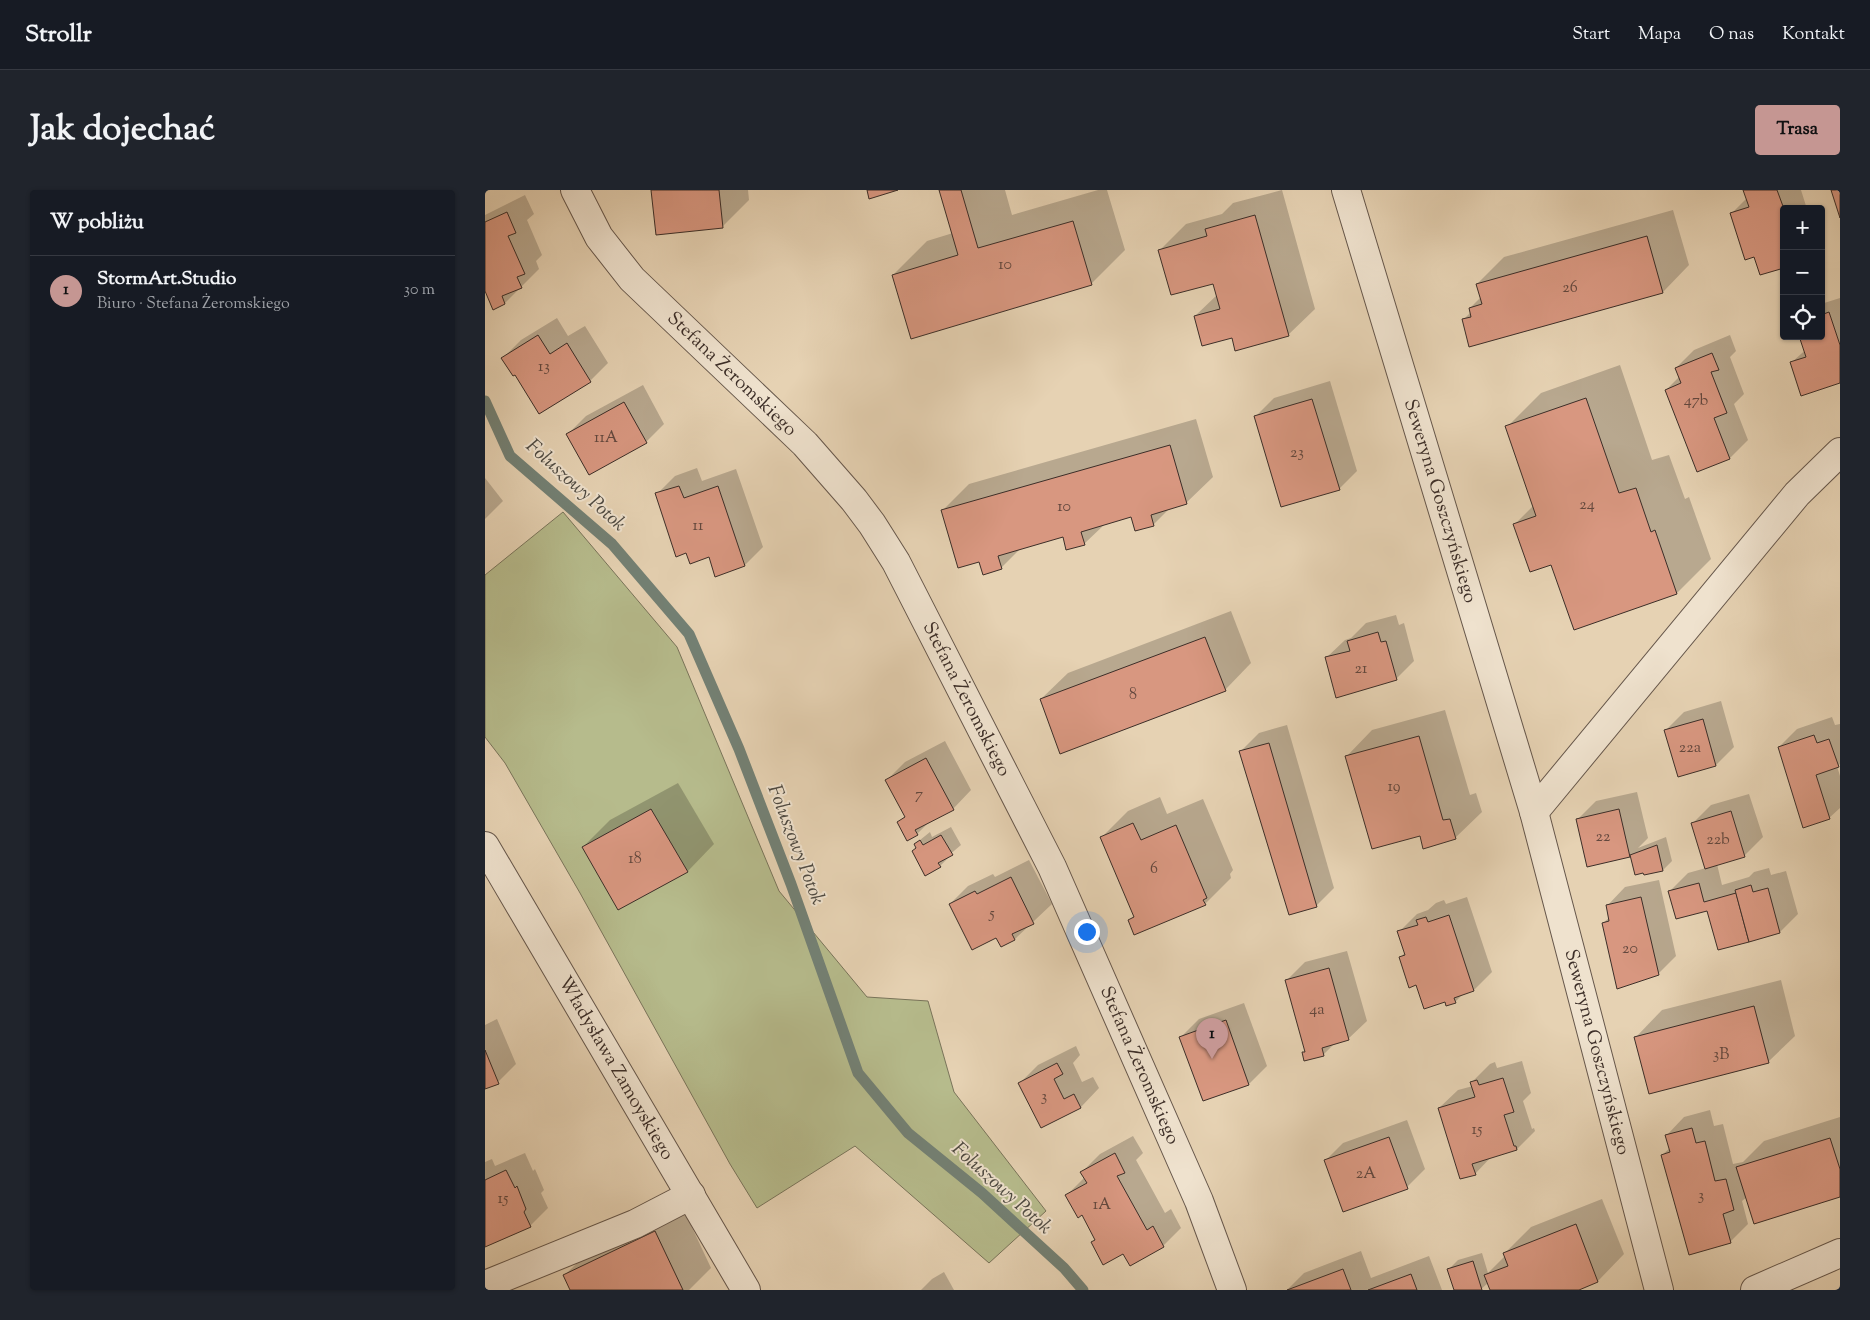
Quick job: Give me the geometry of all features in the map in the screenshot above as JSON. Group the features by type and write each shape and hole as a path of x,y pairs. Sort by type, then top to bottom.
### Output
{"street":[{"name":"Stefana Żeromskiego","path":"575,190 599,237 632,279 805,444 854,500 896,562 1052,867 1199,1201 1232,1290"},
{"name":"Seweryna Goszczyńskiego","path":"1346,190 1534,812 1659,1290"},
{"path":"1534,812 1797,494 1840,452"},
{"name":"Władysława Zamoyskiego","path":"485,846 746,1290"},
{"path":"485,1285 635,1224 691,1195"},
{"path":"1755,1290 1840,1253"}],"green space":[{"path":"563,512 677,647 779,891 867,997 928,1001 954,1092 1046,1211 989,1263 855,1146 757,1208 730,1164 580,893 505,763 485,737 485,575"}],"building":[{"path":"651,190 719,190 723,228 656,235"},
{"path":"867,190 898,190 869,199"},
{"path":"939,190 961,190 978,248 1073,221 1092,285 911,339 892,275 958,255"},
{"path":"1743,190 1777,190 1783,205 1780,205 1780,269 1760,275 1754,257 1745,260 1730,213 1749,207"},
{"path":"1831,190 1840,190 1840,218"},
{"path":"507,212 516,233 508,236 525,274 517,277 522,288 502,296 505,304 493,310 485,291 485,222"},
{"path":"1255,215 1289,336 1235,351 1232,338 1202,346 1194,316 1220,309 1213,284 1171,295 1158,250 1207,236 1205,229"},
{"path":"1647,236 1663,293 1469,347 1462,319 1471,317 1469,308 1482,304 1476,284"},
{"path":"1829,312 1840,345 1840,383 1801,396 1790,362 1806,357 1800,340 1825,340 1825,314"},
{"path":"538,335 550,354 567,343 591,382 539,414 515,375 513,376 501,358"},
{"path":"1712,353 1719,370 1711,372 1727,413 1714,418 1730,459 1697,472 1665,390 1681,383 1675,368"},
{"path":"1586,398 1619,493 1636,488 1651,532 1655,530 1677,594 1574,630 1551,565 1530,572 1513,524 1536,516 1505,426"},
{"path":"1312,399 1340,490 1281,507 1254,416"},
{"path":"624,402 647,443 589,475 566,434"},
{"path":"1170,445 1187,504 1151,515 1154,526 1135,531 1131,517 1081,532 1085,545 1066,550 1063,537 998,556 1002,569 983,575 979,562 958,568 941,510"},
{"path":"679,486 684,498 718,486 745,566 715,577 709,557 690,564 686,553 676,557 655,493"},
{"path":"1378,632 1381,642 1386,641 1397,680 1336,698 1325,657 1350,651 1347,641"},
{"path":"1205,637 1226,691 1060,754 1040,699"},
{"path":"1703,719 1716,766 1678,777 1664,730"},
{"path":"1814,735 1817,743 1829,739 1839,767 1816,775 1830,819 1803,828 1778,747"},
{"path":"1419,736 1443,820 1450,819 1456,839 1423,849 1420,836 1372,849 1345,756"},
{"path":"1269,743 1317,907 1289,915 1239,751"},
{"path":"926,758 954,810 915,830 918,835 907,841 897,822 905,817 885,780"},
{"path":"651,809 688,872 618,910 582,847"},
{"path":"1619,809 1630,857 1587,867 1576,819"},
{"path":"1731,811 1745,857 1705,869 1691,823"},
{"path":"1133,823 1141,840 1176,825 1207,898 1203,900 1206,905 1134,935 1128,920 1134,917 1100,837"},
{"path":"941,835 953,855 938,863 941,867 925,876 912,851 916,848 914,844 920,840 923,845"},
{"path":"1657,845 1663,871 1635,875 1630,855"},
{"path":"1011,877 1034,924 1012,934 1015,940 1001,947 996,938 972,950 949,904 975,891 977,894"},
{"path":"1699,883 1704,902 1736,893 1749,942 1718,950 1707,911 1676,919 1668,891"},
{"path":"1751,885 1753,892 1768,888 1780,933 1749,942 1735,890"},
{"path":"1641,897 1659,975 1617,989 1602,923 1609,921 1606,905"},
{"path":"1449,915 1474,991 1454,998 1456,1003 1446,1006 1445,1002 1424,1009 1416,985 1409,988 1399,957 1405,955 1397,931 1418,925 1416,920 1426,917 1428,922"},
{"path":"1329,968 1349,1040 1322,1048 1324,1056 1304,1061 1302,1052 1305,1052 1285,980"},
{"path":"1754,1006 1769,1063 1649,1094 1634,1037"},
{"path":"1226,1020 1249,1085 1203,1101 1179,1037"},
{"path":"485,1050 499,1084 485,1089"},
{"path":"1057,1063 1063,1074 1054,1079 1064,1099 1074,1094 1081,1108 1041,1128 1018,1083"},
{"path":"1503,1078 1514,1112 1504,1115 1517,1150 1472,1164 1476,1175 1460,1179 1438,1108 1475,1097 1470,1082 1477,1080 1479,1085"},
{"path":"1692,1128 1696,1143 1705,1141 1715,1181 1726,1179 1734,1210 1723,1214 1731,1243 1689,1255 1661,1155 1670,1152 1665,1135"},
{"path":"1389,1137 1408,1189 1343,1212 1324,1160"},
{"path":"1830,1138 1840,1169 1840,1197 1754,1224 1736,1167"},
{"path":"1115,1153 1125,1173 1117,1176 1147,1230 1153,1226 1164,1247 1130,1266 1123,1254 1103,1265 1091,1242 1095,1240 1082,1215 1078,1218 1065,1195 1087,1183 1080,1172"},
{"path":"506,1170 515,1188 517,1186 526,1209 524,1212 531,1227 485,1247 485,1180"},
{"path":"1576,1224 1598,1282 1579,1290 1490,1290 1484,1275 1508,1266 1503,1253"},
{"path":"655,1231 683,1290 570,1290 563,1275"},
{"path":"1473,1261 1482,1290 1454,1290 1447,1269"},
{"path":"1343,1269 1351,1290 1287,1290"},
{"path":"1411,1274 1417,1290 1368,1290"}],"waterway":[{"name":"Foluszowy Potok","path":"485,401 510,456 612,544 689,634 739,749 791,884 858,1073 908,1133 982,1193 1064,1268 1083,1290"}],"place":[{"name":"StormArt.Studio","path":"1212,1059"}]}
